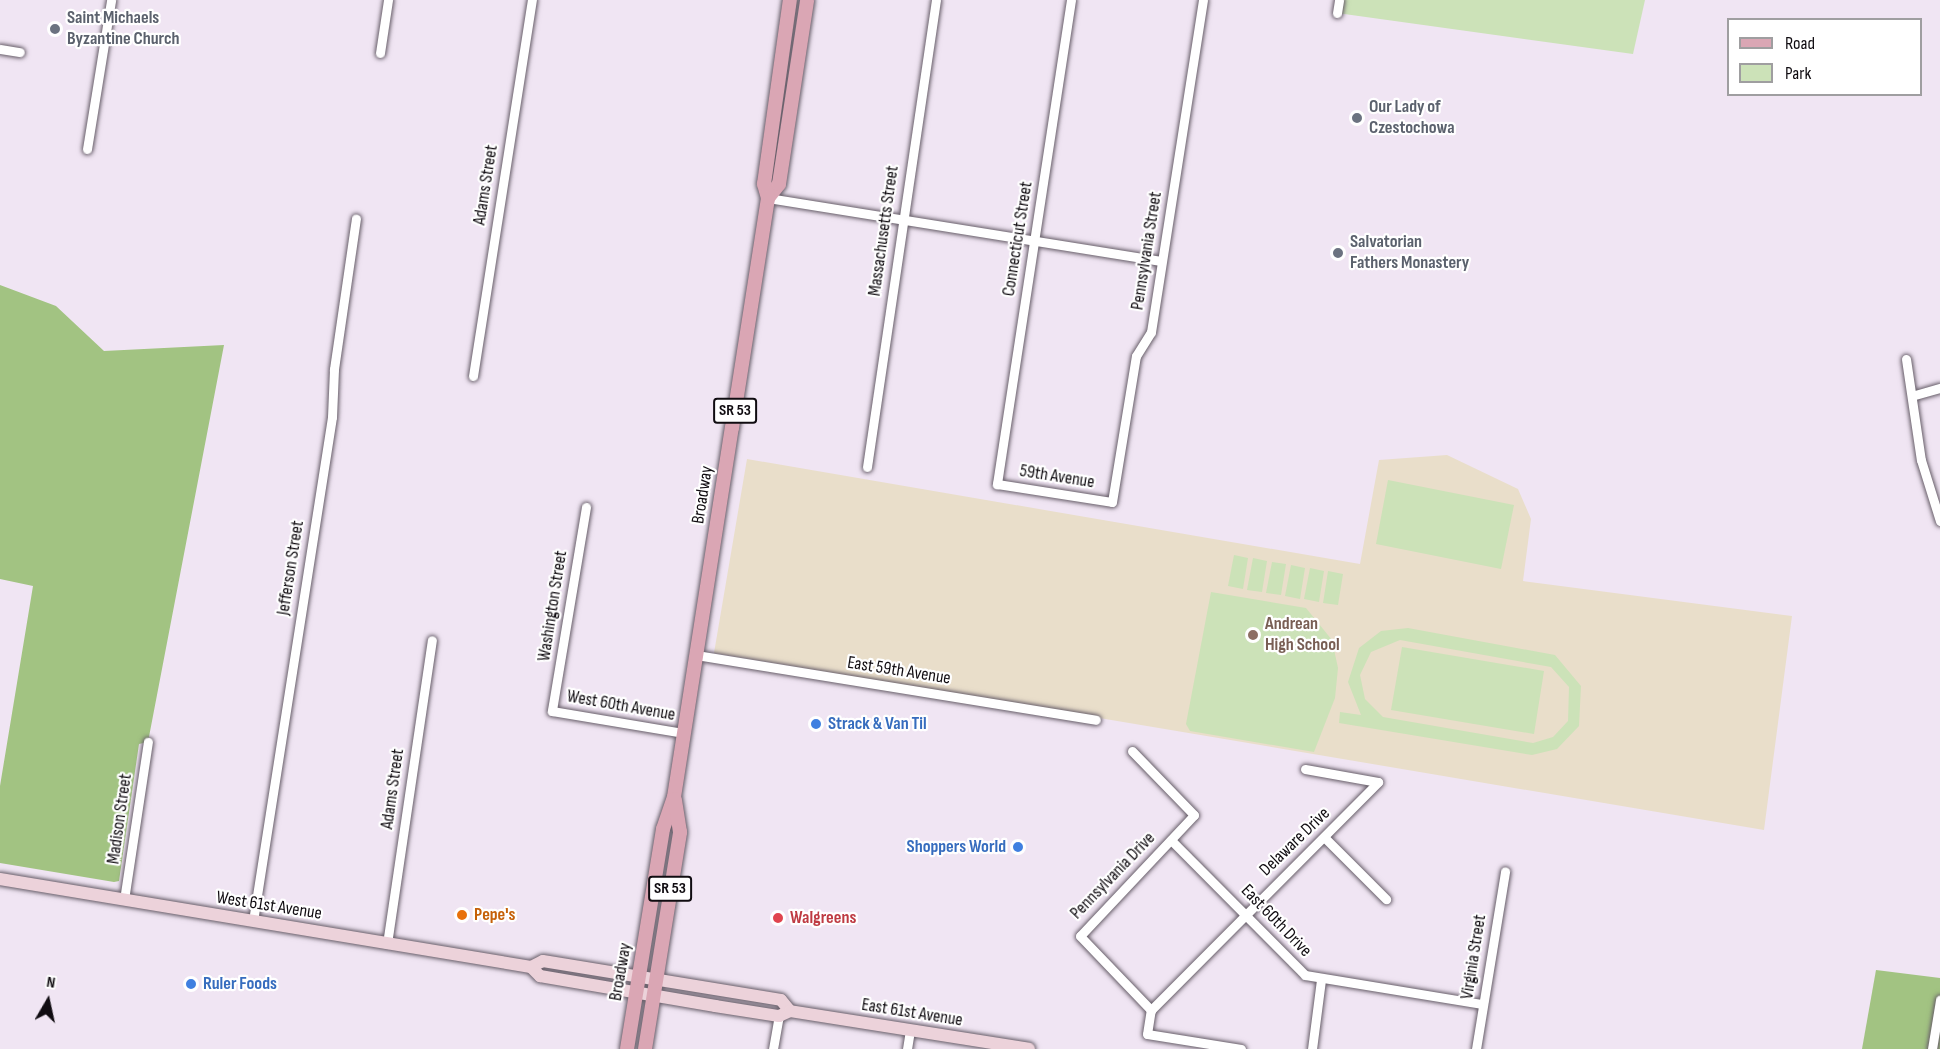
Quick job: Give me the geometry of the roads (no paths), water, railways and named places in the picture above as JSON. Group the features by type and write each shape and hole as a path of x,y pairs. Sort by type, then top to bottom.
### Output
{"main road":[{"name":"Broadway","path":"627,1049 663,829 674,797 768,198 764,184 790,0"},
{"name":"Broadway","path":"768,198 779,184 807,0"},
{"name":"Broadway","path":"645,1049 680,832 674,797"},
{"name":"West 61st Avenue","path":"0,879 531,967 543,961 639,977"},
{"name":"West 61st Avenue","path":"531,967 540,976 653,995"},
{"name":"East 61st Avenue","path":"639,977 781,1000 784,1013"},
{"name":"East 61st Avenue","path":"653,995 1029,1049"}],"street":[{"path":"87,149 111,0"},
{"path":"380,53 388,0"},
{"name":"Adams Street","path":"473,376 532,0"},
{"name":"Massachusetts Street","path":"867,467 936,0"},
{"name":"Connecticut Street","path":"997,484 1071,0"},
{"name":"Pennsylvania Street","path":"1112,502 1136,356 1151,332 1203,0"},
{"path":"1336,14 1339,0"},
{"path":"0,49 20,52"},
{"path":"768,198 1161,261"},
{"name":"Jefferson Street","path":"253,921 332,417 334,369 356,219"},
{"path":"1906,359 1915,395 1921,460 1940,521"},
{"path":"1915,395 1940,388"},
{"name":"59th Avenue","path":"997,484 1112,502"},
{"name":"Washington Street","path":"552,711 586,507"},
{"name":"Adams Street","path":"387,944 432,640"},
{"name":"East 59th Avenue","path":"696,655 1096,720"},
{"name":"West 60th Avenue","path":"552,711 684,733"},
{"name":"Madison Street","path":"124,900 148,742"},
{"name":"Pennsylvania Drive","path":"1132,751 1194,814 1080,936 1151,1010"},
{"name":"Delaware Drive","path":"1151,1010 1246,912 1378,782 1305,769"},
{"path":"1324,837 1386,899"},
{"name":"East 60th Drive","path":"1171,840 1246,912 1305,975 1321,980 1483,1004"},
{"name":"Virginia Street","path":"1476,1049 1505,871"},
{"path":"1312,1049 1321,980"},
{"path":"1932,1049 1940,1000"},
{"path":"1151,1010 1147,1034 1241,1049"},
{"path":"773,1049 784,1013"},
{"path":"907,1049 910,1031"}],"place":[{"name":"Saint Michaels Byzantine Church","path":"55,29"},
{"name":"Our Lady of Czestochowa","path":"1357,118"},
{"name":"Salvatorian Fathers Monastery","path":"1338,253"},
{"name":"Andrean High School","path":"1253,635"},
{"name":"Strack & Van Til","path":"816,724"},
{"name":"Shoppers World","path":"1018,847"},
{"name":"Pepe's","path":"462,915"},
{"name":"Walgreens","path":"778,918"},
{"name":"Ruler Foods","path":"191,984"}]}
